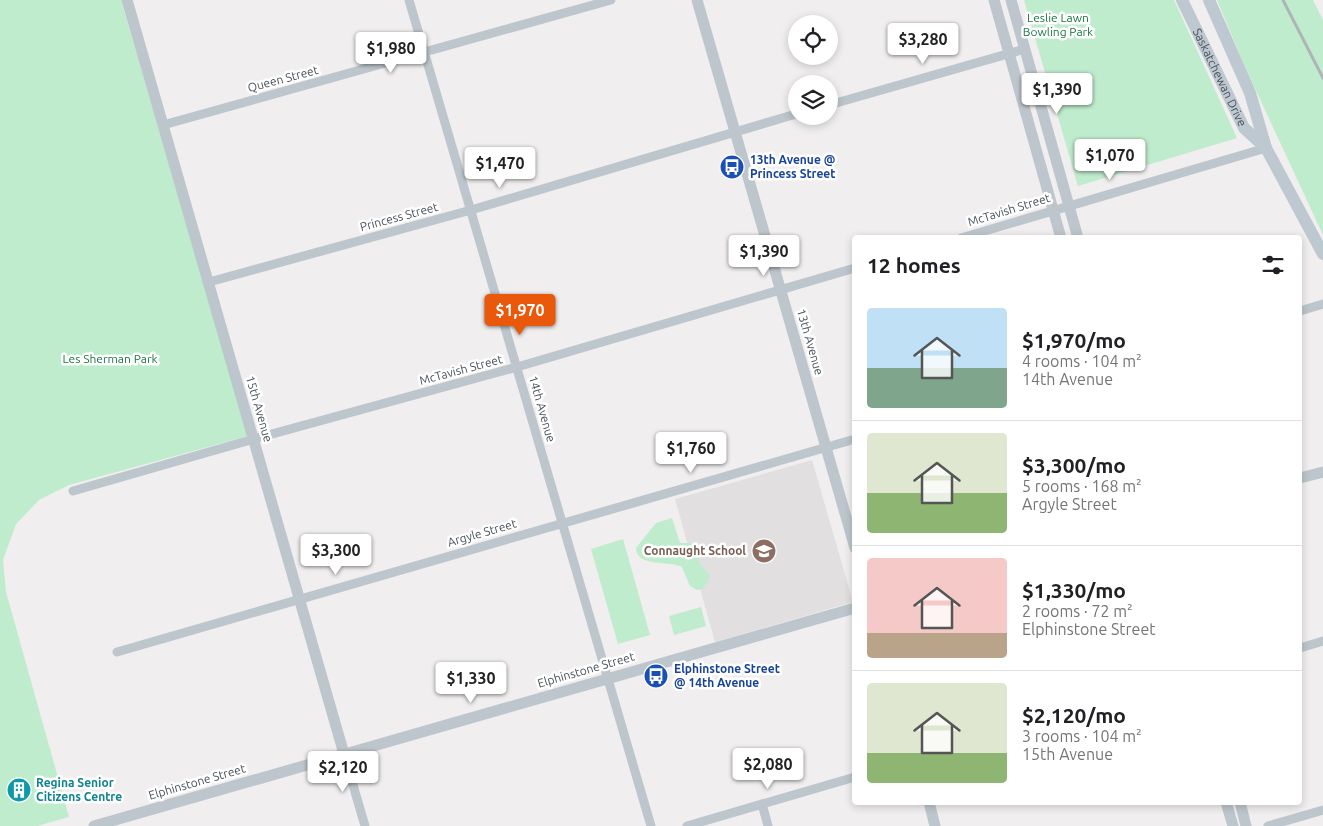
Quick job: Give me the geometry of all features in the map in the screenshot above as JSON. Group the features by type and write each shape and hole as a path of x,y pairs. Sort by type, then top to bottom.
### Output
{"main road":[{"name":"Saskatchewan Drive","path":"1182,0 1244,128 1266,148"},
{"name":"Saskatchewan Drive","path":"1209,0 1250,93 1266,148 1323,254"}],"street":[{"name":"15th Avenue","path":"127,0 365,826"},
{"name":"14th Avenue","path":"409,0 651,826"},
{"name":"Queen Street","path":"163,125 611,0"},
{"name":"13th Avenue","path":"697,0 852,538"},
{"path":"994,0 1060,235"},
{"path":"1011,0 1077,235"},
{"path":"838,102 1025,49"},
{"name":"Princess Street","path":"208,282 471,210 788,116"},
{"name":"McTavish Street","path":"971,235 1266,148"},
{"name":"McTavish Street","path":"73,491 254,439 517,368 852,269"},
{"path":"1302,310 1323,304"},
{"name":"Argyle Street","path":"117,652 852,440"},
{"path":"1302,477 1323,472"},
{"name":"Elphinstone Street","path":"94,826 852,609"},
{"path":"1302,647 1323,641"},
{"path":"687,826 852,778"},
{"path":"762,804 768,826"},
{"path":"930,805 935,826"},
{"path":"1227,805 1233,826"},
{"path":"1241,805 1246,826"},
{"path":"1268,826 1323,810"}],"shaded area":[{"name":"Connaught School","path":"812,460 852,602 715,642 675,499"}],"green space":[{"name":"Les Sherman Park","path":"0,0 121,0 248,436 69,485 39,500 16,524 3,560 6,592 69,817 37,826 0,826"},
{"name":"Leslie Lawn Bowling Park","path":"1024,0 1174,0 1237,138 1078,186"},
{"path":"1217,0 1313,0 1323,20 1323,235 1246,69"},
{"path":"672,518 680,543 690,543 701,548 699,562 709,575 709,580 702,589 697,590 690,586 682,567 648,561 638,554 636,548 656,523"},
{"path":"623,539 650,635 618,644 591,549"},
{"path":"701,607 706,626 674,635 669,616"}],"railway":[{"path":"1283,0 1323,78"}],"place":[{"name":"13th Avenue @ Princess Street","path":"732,167"},
{"name":"Connaught School","path":"764,551"},
{"name":"Elphinstone Street @ 14th Avenue","path":"656,676"},
{"name":"Regina Senior Citizens Centre","path":"19,790"}]}
